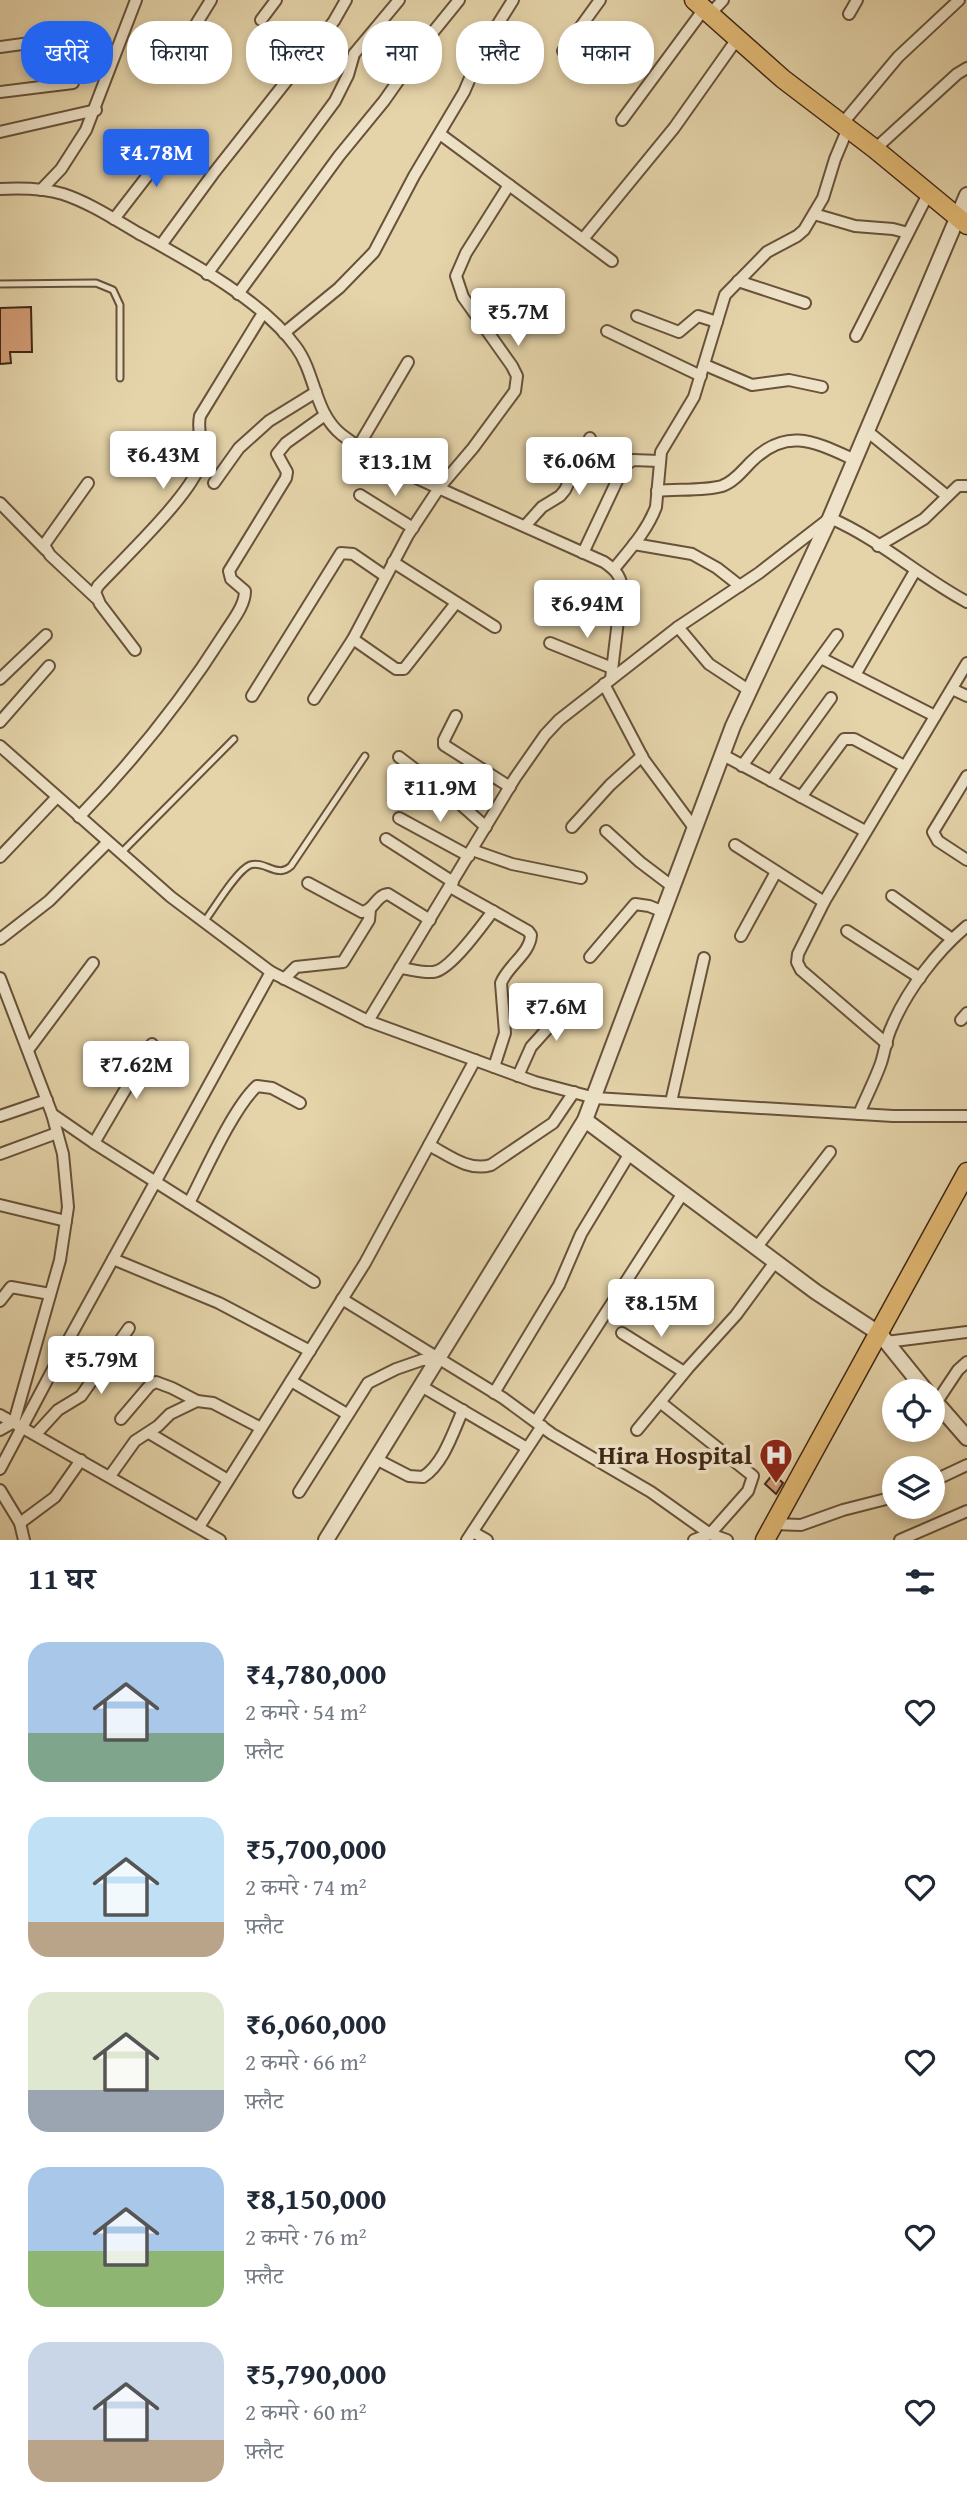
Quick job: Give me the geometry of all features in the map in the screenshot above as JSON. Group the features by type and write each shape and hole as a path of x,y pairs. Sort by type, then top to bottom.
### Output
{"main road":[{"path":"703,8 783,79 963,221"},
{"path":"765,1540 883,1338 967,1172"}],"street":[{"path":"41,190 75,149 96,110 136,0"},
{"path":"198,21 211,0"},
{"path":"261,20 276,0"},
{"path":"161,246 213,174 334,21 346,0"},
{"path":"207,274 335,101 348,75 354,54 399,0"},
{"path":"238,294 339,156 384,101 459,0"},
{"path":"284,333 339,288 374,252 414,176 464,92 483,48 513,0"},
{"path":"585,21 600,0"},
{"path":"622,120 703,8 723,0"},
{"path":"849,14 858,0"},
{"path":"614,569 653,516 659,461 664,445 689,407 703,371 724,295 767,252 797,236 823,198 845,126 898,57 960,0"},
{"path":"583,239 674,128 737,39"},
{"path":"0,47 21,44"},
{"path":"875,149 957,74 967,68"},
{"path":"0,92 65,84"},
{"path":"0,132 96,110"},
{"path":"440,134 612,261"},
{"path":"114,219 174,140"},
{"path":"314,699 353,639 413,528 439,488 495,419 518,384 512,366 463,297 456,276 466,253 509,186"},
{"path":"0,189 41,190 61,194 86,204 207,274 263,313 297,347 325,415 340,433 358,447 439,488 614,569 621,578 622,587 609,677 642,756 695,829"},
{"path":"856,336 928,194"},
{"path":"326,1540 585,1120 723,755 963,221 967,195"},
{"path":"814,214 855,226 908,233"},
{"path":"738,281 805,303"},
{"path":"96,598 98,586 166,512 194,477 203,450 198,426 200,416 263,313"},
{"path":"637,316 679,332 698,316 717,321"},
{"path":"607,331 703,371 752,385 789,380 822,387"},
{"path":"358,447 408,362"},
{"path":"214,483 239,448 269,421 316,392"},
{"path":"79,817 124,770 168,717 242,606 246,591 231,579 229,571 286,478 287,471 277,454 286,443 325,415"},
{"path":"867,431 947,496"},
{"path":"525,527 541,507 565,490 590,438"},
{"path":"657,491 720,486 734,478 763,451 793,440 815,442 855,460"},
{"path":"583,553 624,466 633,460 659,461"},
{"path":"46,550 44,545 48,538 88,483"},
{"path":"878,546 923,519 958,486 967,486"},
{"path":"360,495 413,528"},
{"path":"0,503 96,598 135,650"},
{"path":"830,518 850,527 967,602"},
{"path":"368,1021 510,787 545,735 609,677 740,586 830,518"},
{"path":"634,544 692,554 717,568 740,586"},
{"path":"252,696 341,553 361,558 385,576"},
{"path":"393,562 495,627"},
{"path":"855,675 915,571"},
{"path":"353,639 396,669 404,670 456,603"},
{"path":"678,627 709,664 750,691"},
{"path":"0,679 46,635"},
{"path":"743,766 837,635"},
{"path":"550,643 609,677"},
{"path":"821,657 935,716"},
{"path":"887,1044 801,970 797,962 798,954 865,831 967,663"},
{"path":"0,722 49,666"},
{"path":"951,689 967,696"},
{"path":"771,781 831,698"},
{"path":"456,716 444,740 447,748 510,787"},
{"path":"801,797 844,739 854,739 904,766"},
{"path":"0,746 79,817 204,922 271,972 368,1021 518,1076 595,1098 893,1116 967,1116"},
{"path":"723,755 865,831"},
{"path":"572,827 610,785 642,756"},
{"path":"399,757 458,802 486,828"},
{"path":"967,776 933,832 938,841 967,860"},
{"path":"0,857 57,797"},
{"path":"399,818 435,839 470,853 581,878"},
{"path":"606,831 673,887"},
{"path":"386,839 531,935 529,944 501,983 505,1033 494,1067"},
{"path":"0,940 49,901 108,842"},
{"path":"735,845 824,902"},
{"path":"741,936 776,872"},
{"path":"308,883 362,912 370,909 380,896 388,894 430,920"},
{"path":"892,896 952,939"},
{"path":"590,957 635,904 649,905 664,912"},
{"path":"284,979 296,967 343,962 369,920 370,909"},
{"path":"400,968 439,971 494,911"},
{"path":"859,1114 881,1064 891,1028 929,965 967,926"},
{"path":"847,931 920,978"},
{"path":"671,1102 705,958"},
{"path":"28,1050 93,963"},
{"path":"0,1430 18,1424 113,1259 271,972"},
{"path":"0,978 52,1114 68,1186 60,1260 18,1424 0,1469"},
{"path":"518,1076 531,1047 575,998"},
{"path":"94,1143 152,1044"},
{"path":"199,1527 365,1263 475,1060"},
{"path":"189,1203 238,1111 257,1086 272,1088 300,1103"},
{"path":"429,1145 464,1164 485,1167 491,1165 552,1123 574,1092"},
{"path":"0,1116 47,1100"},
{"path":"52,1114 314,1282"},
{"path":"585,1120 775,1262 883,1338 916,1379"},
{"path":"0,1154 57,1133"},
{"path":"756,1248 830,1152"},
{"path":"494,1393 559,1284 581,1234 630,1153"},
{"path":"487,1540 470,1536 683,1193"},
{"path":"0,1205 66,1221"},
{"path":"113,1259 219,1303 310,1351"},
{"path":"637,1430 684,1372 736,1315 775,1262"},
{"path":"0,1301 11,1287 50,1294"},
{"path":"342,1299 651,1492 710,1534 727,1540"},
{"path":"36,1434 58,1409 81,1396 129,1328"},
{"path":"883,1338 967,1332"},
{"path":"622,1333 684,1372"},
{"path":"299,1492 359,1394 374,1379 422,1360 437,1360"},
{"path":"945,1388 967,1362"},
{"path":"291,1381 347,1414"},
{"path":"121,1419 150,1385 156,1382 197,1401 213,1403 261,1428"},
{"path":"421,1386 527,1448"},
{"path":"110,1476 135,1441 149,1433 170,1414 197,1401"},
{"path":"660,1402 753,1476 748,1491 710,1534 694,1540"},
{"path":"376,1459 409,1476 424,1477 441,1457 463,1410"},
{"path":"945,1412 966,1434"},
{"path":"0,1415 199,1527 212,1538"},
{"path":"149,1433 228,1480"},
{"path":"20,1522 55,1497 81,1460"},
{"path":"945,1475 967,1465"},
{"path":"0,1490 20,1522 24,1540"},
{"path":"774,1524 801,1525 882,1500"},
{"path":"900,1540 967,1511"}],"lane":[{"path":"0,284 96,283 113,290 120,306 120,378"},
{"path":"121,853 234,739"},
{"path":"204,922 244,869 258,864 279,872 291,866 365,756"}],"building":[{"path":"31,307 32,352 10,352 11,363 0,364 0,308"},
{"path":"773,1474 783,1483 776,1494 765,1484"}],"place":[{"name":"Hira Hospital","path":"776,1485"}]}
